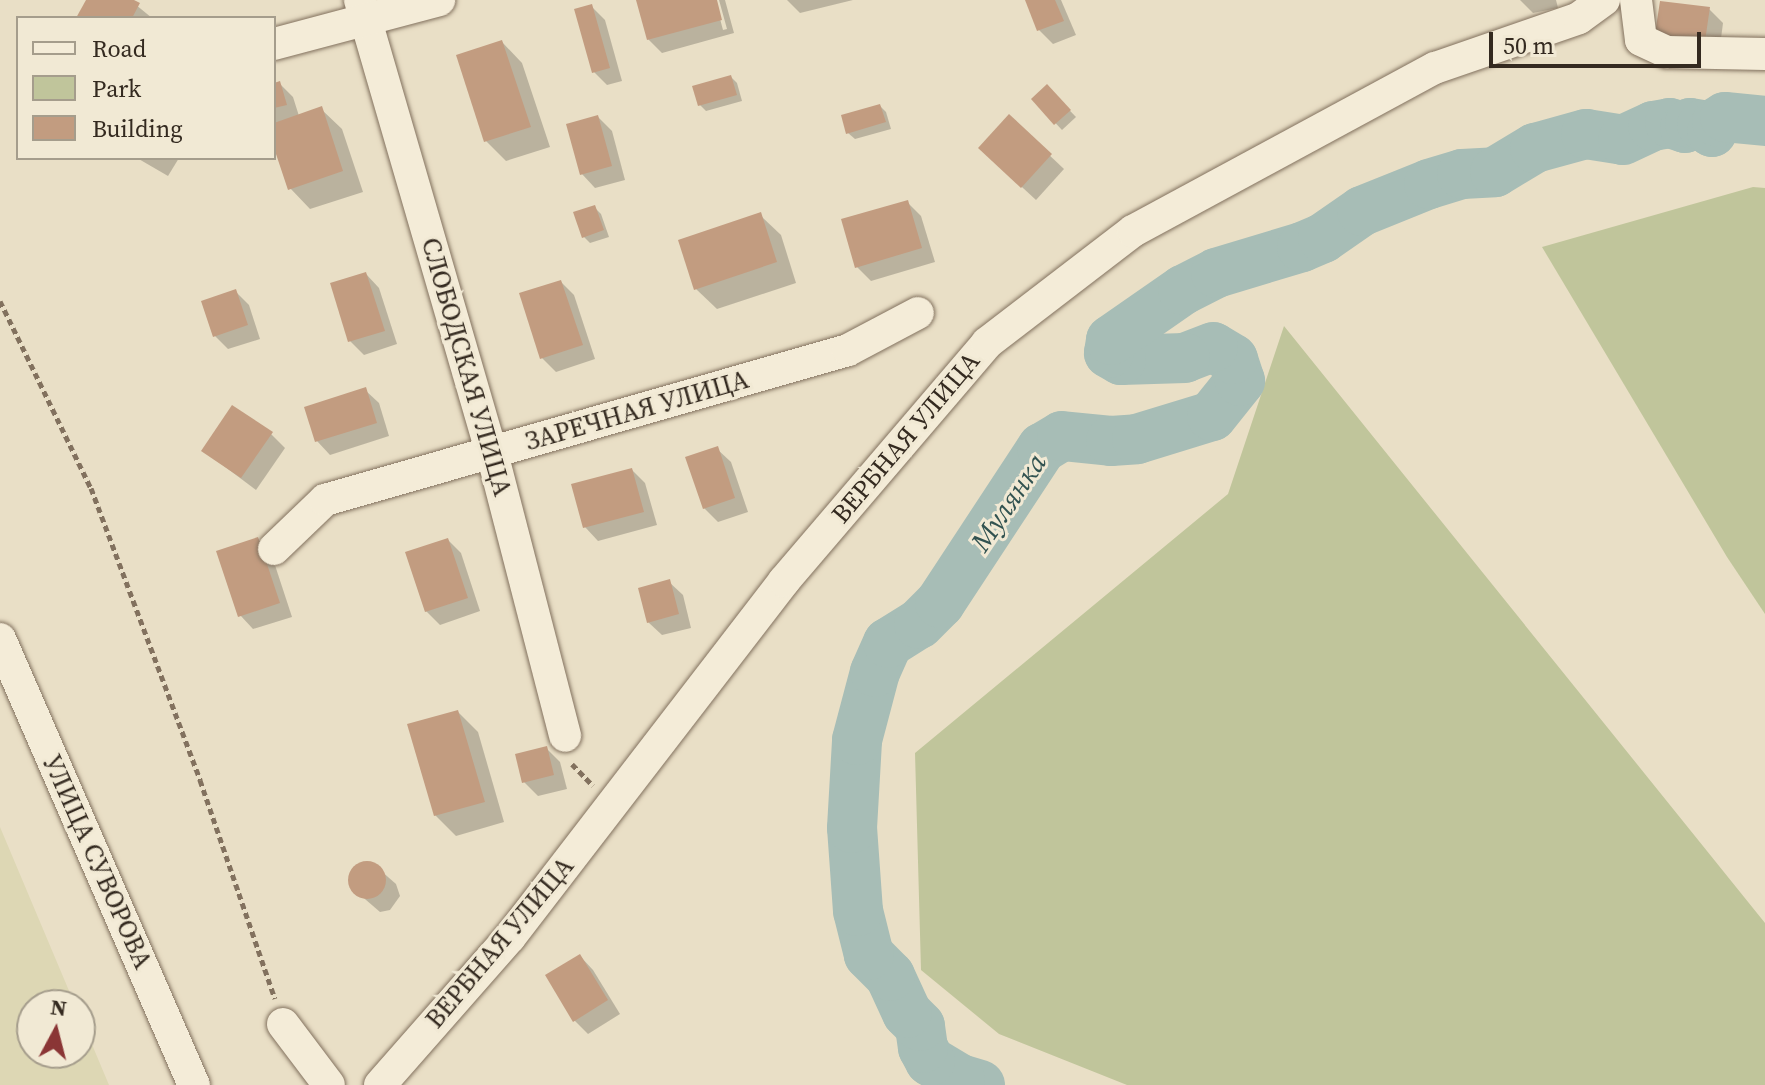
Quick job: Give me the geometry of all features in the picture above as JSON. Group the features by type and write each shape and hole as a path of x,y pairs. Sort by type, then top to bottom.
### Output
{"street":[{"path":"276,43 363,10 439,0"},
{"name":"ВЕРБНАЯ УЛИЦА","path":"380,1085 510,937 784,581 987,343 1133,231 1435,68 1579,18 1604,0"},
{"path":"1636,0 1641,40 1667,52 1765,54"},
{"name":"СЛОБОДСКАЯ УЛИЦА","path":"363,10 492,453 565,736"},
{"name":"ЗАРЕЧНАЯ УЛИЦА","path":"274,549 325,500 848,350 918,313"},
{"name":"УЛИЦА СУВОРОВА","path":"0,639 194,1085"},
{"path":"283,1024 329,1085"}],"path":[{"path":"0,301 91,488 200,780 283,1024"},
{"path":"565,736 573,765 612,804"}],"shaded area":[{"path":"0,827 68,989 16,989 16,1069 96,1069 96,1054 109,1085 0,1085"}],"green space":[{"path":"1753,187 1765,188 1765,614 1727,557 1542,247"},
{"path":"1284,326 1765,923 1765,1085 1127,1085 999,1034 921,970 915,753 1228,494"}],"building":[{"path":"86,0 134,0 140,3 133,16 77,16"},
{"path":"636,0 717,0 722,20 647,40"},
{"path":"1025,0 1055,0 1064,21 1037,31"},
{"path":"1660,1 1710,7 1705,41 1655,34"},
{"path":"592,4 610,68 592,73 574,9"},
{"path":"502,40 531,127 484,142 456,55"},
{"path":"731,75 737,95 698,106 692,86"},
{"path":"280,81 287,105 276,108 276,82"},
{"path":"1047,84 1071,110 1054,125 1031,99"},
{"path":"880,104 886,122 846,134 841,115"},
{"path":"322,106 343,171 288,190 276,154 276,122"},
{"path":"1009,114 1052,154 1021,188 978,148"},
{"path":"598,115 612,166 580,175 566,124"},
{"path":"908,200 922,248 855,268 841,219"},
{"path":"595,205 604,230 582,238 573,212"},
{"path":"761,212 777,262 694,290 678,240"},
{"path":"366,272 385,331 348,342 330,283"},
{"path":"561,280 583,345 540,359 519,293"},
{"path":"236,289 248,325 213,337 201,301"},
{"path":"366,387 377,423 315,442 304,407"},
{"path":"232,405 273,432 241,478 201,451"},
{"path":"718,446 735,498 703,509 685,457"},
{"path":"632,468 644,512 583,528 571,484"},
{"path":"258,537 280,603 238,617 216,551"},
{"path":"448,538 468,598 425,612 405,552"},
{"path":"670,579 679,614 647,623 638,588"},
{"path":"458,710 485,802 434,816 407,724"},
{"path":"547,746 554,775 522,783 515,754"},
{"path":"367,861 381,866 386,880 381,894 367,899 353,894 348,880 353,866"},
{"path":"580,954 608,1000 573,1022 545,975"}],"waterway":[{"name":"Мулянка","path":"980,1085 960,1079 930,1061 923,1048 920,1026 907,1013 890,976 869,955 858,911 852,828 857,740 875,672 888,643 919,624 940,603 1042,448 1062,436 1111,441 1137,439 1212,416 1240,381 1233,359 1213,347 1185,358 1121,360 1109,353 1111,340 1183,290 1216,273 1302,247 1323,238 1362,211 1429,184 1462,174 1495,172 1535,148 1586,134 1623,140 1653,126 1670,123 1685,128 1690,123 1702,125 1712,132 1717,122 1725,117 1765,121"}]}
